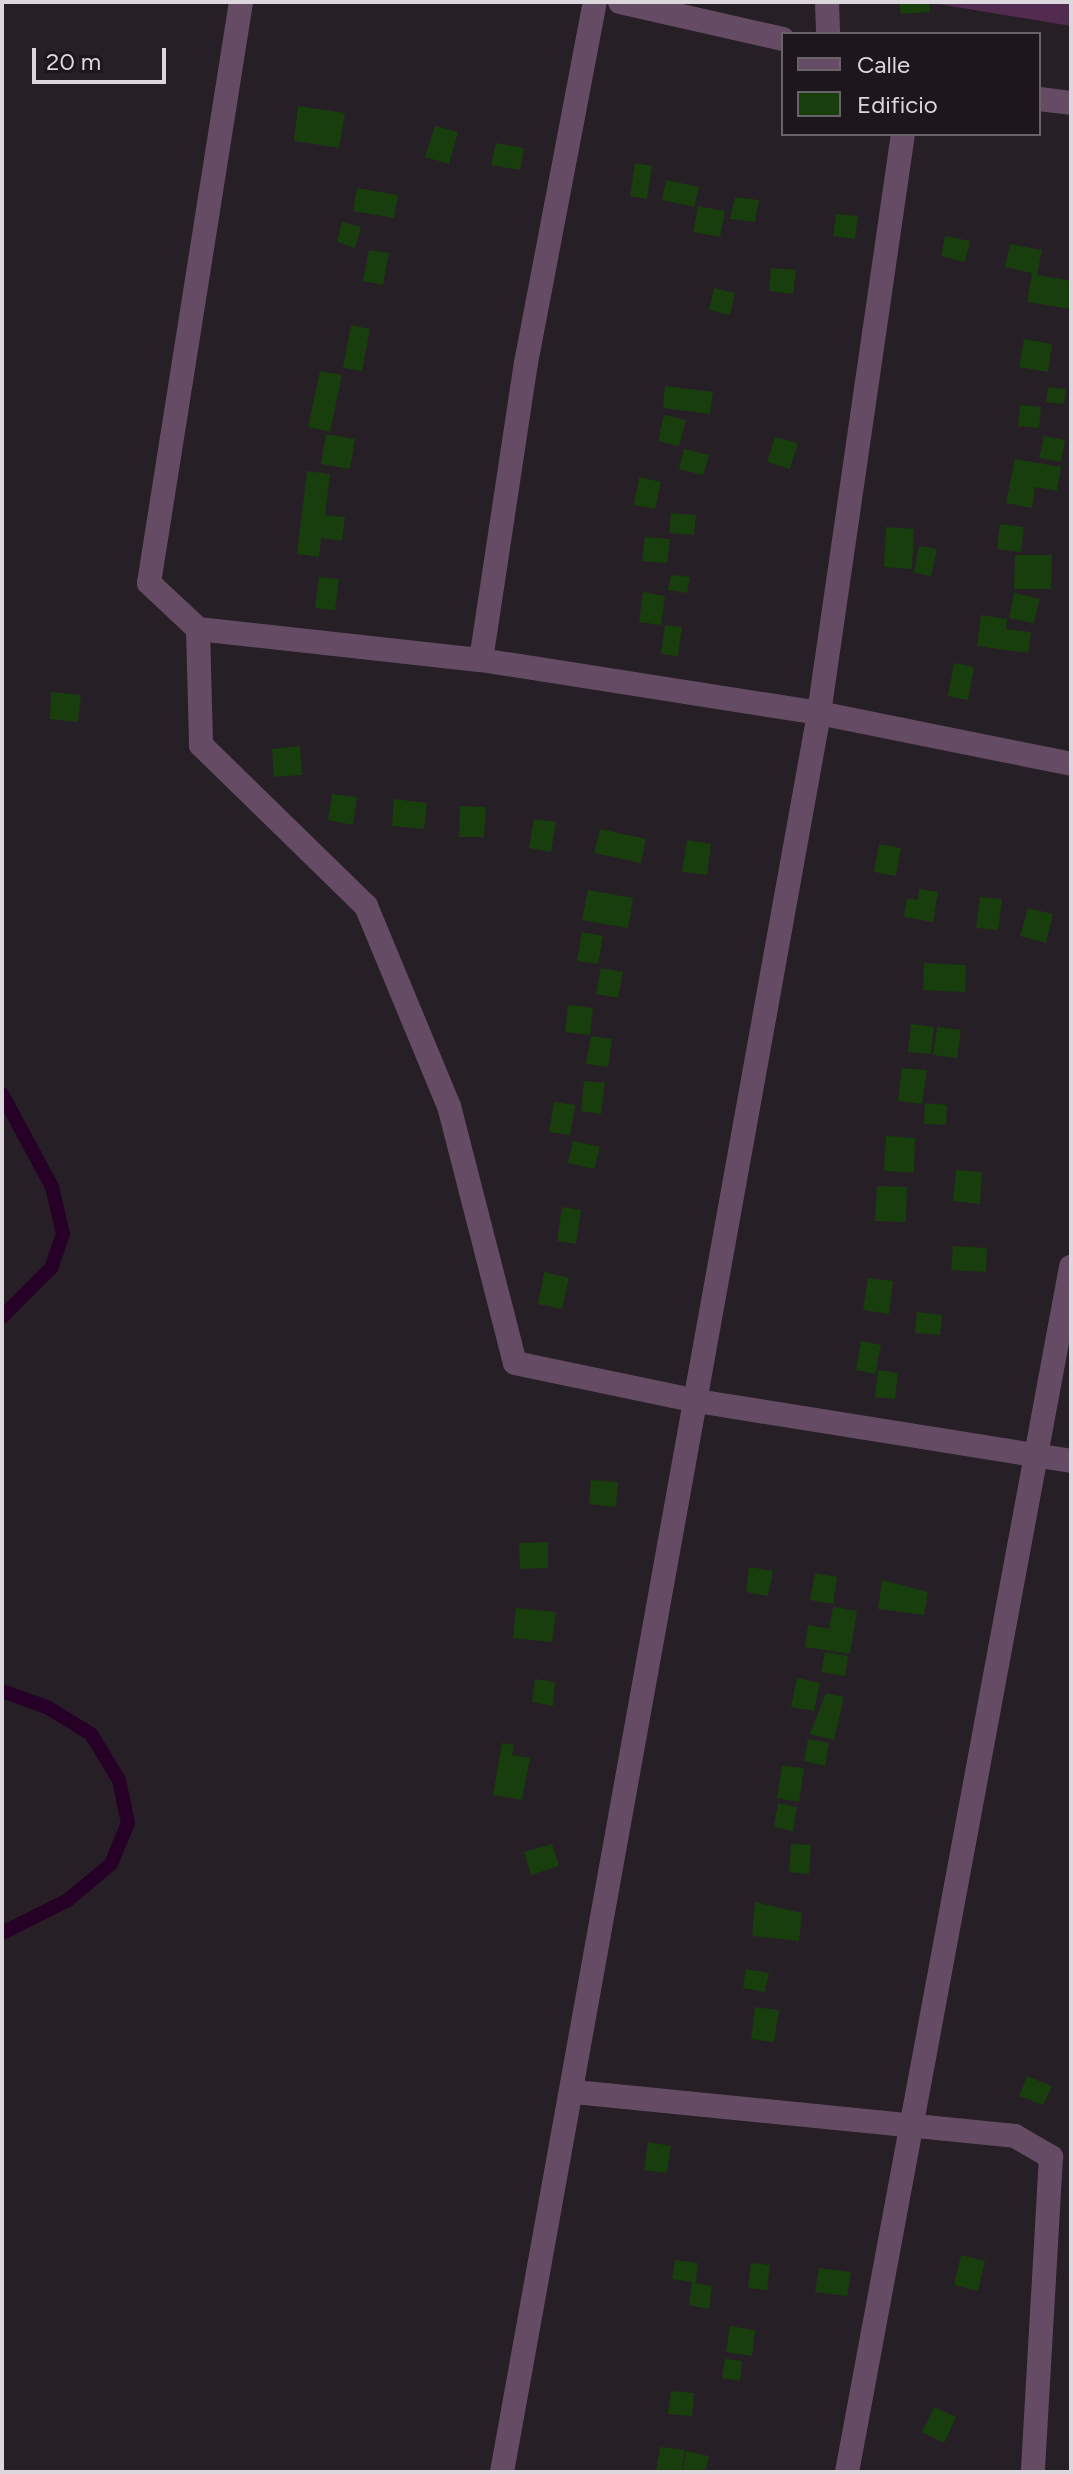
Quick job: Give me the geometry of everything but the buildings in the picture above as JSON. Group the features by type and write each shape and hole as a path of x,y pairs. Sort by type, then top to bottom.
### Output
{"street":[{"path":"241,2 149,583 198,629 481,660 819,713 1071,764"},
{"path":"481,660 526,363 595,2"},
{"path":"620,2 781,39"},
{"path":"827,2 828,32"},
{"path":"1041,99 1071,103"},
{"path":"502,2472 575,2092 819,713 903,136"},
{"path":"198,629 201,745 366,906 449,1106 515,1363 697,1401 1071,1461"},
{"path":"847,2472 909,2125 1071,1267"},
{"path":"575,2092 1015,2136 1051,2157 1033,2472"}],"shaded area":[{"path":"927,2 1071,2 1071,26"}],"waterway":[{"path":"2,1094 52,1187 63,1234 51,1268 2,1317"},
{"path":"2,1691 47,1707 91,1734 119,1780 128,1823 111,1864 68,1900 2,1933"}]}
